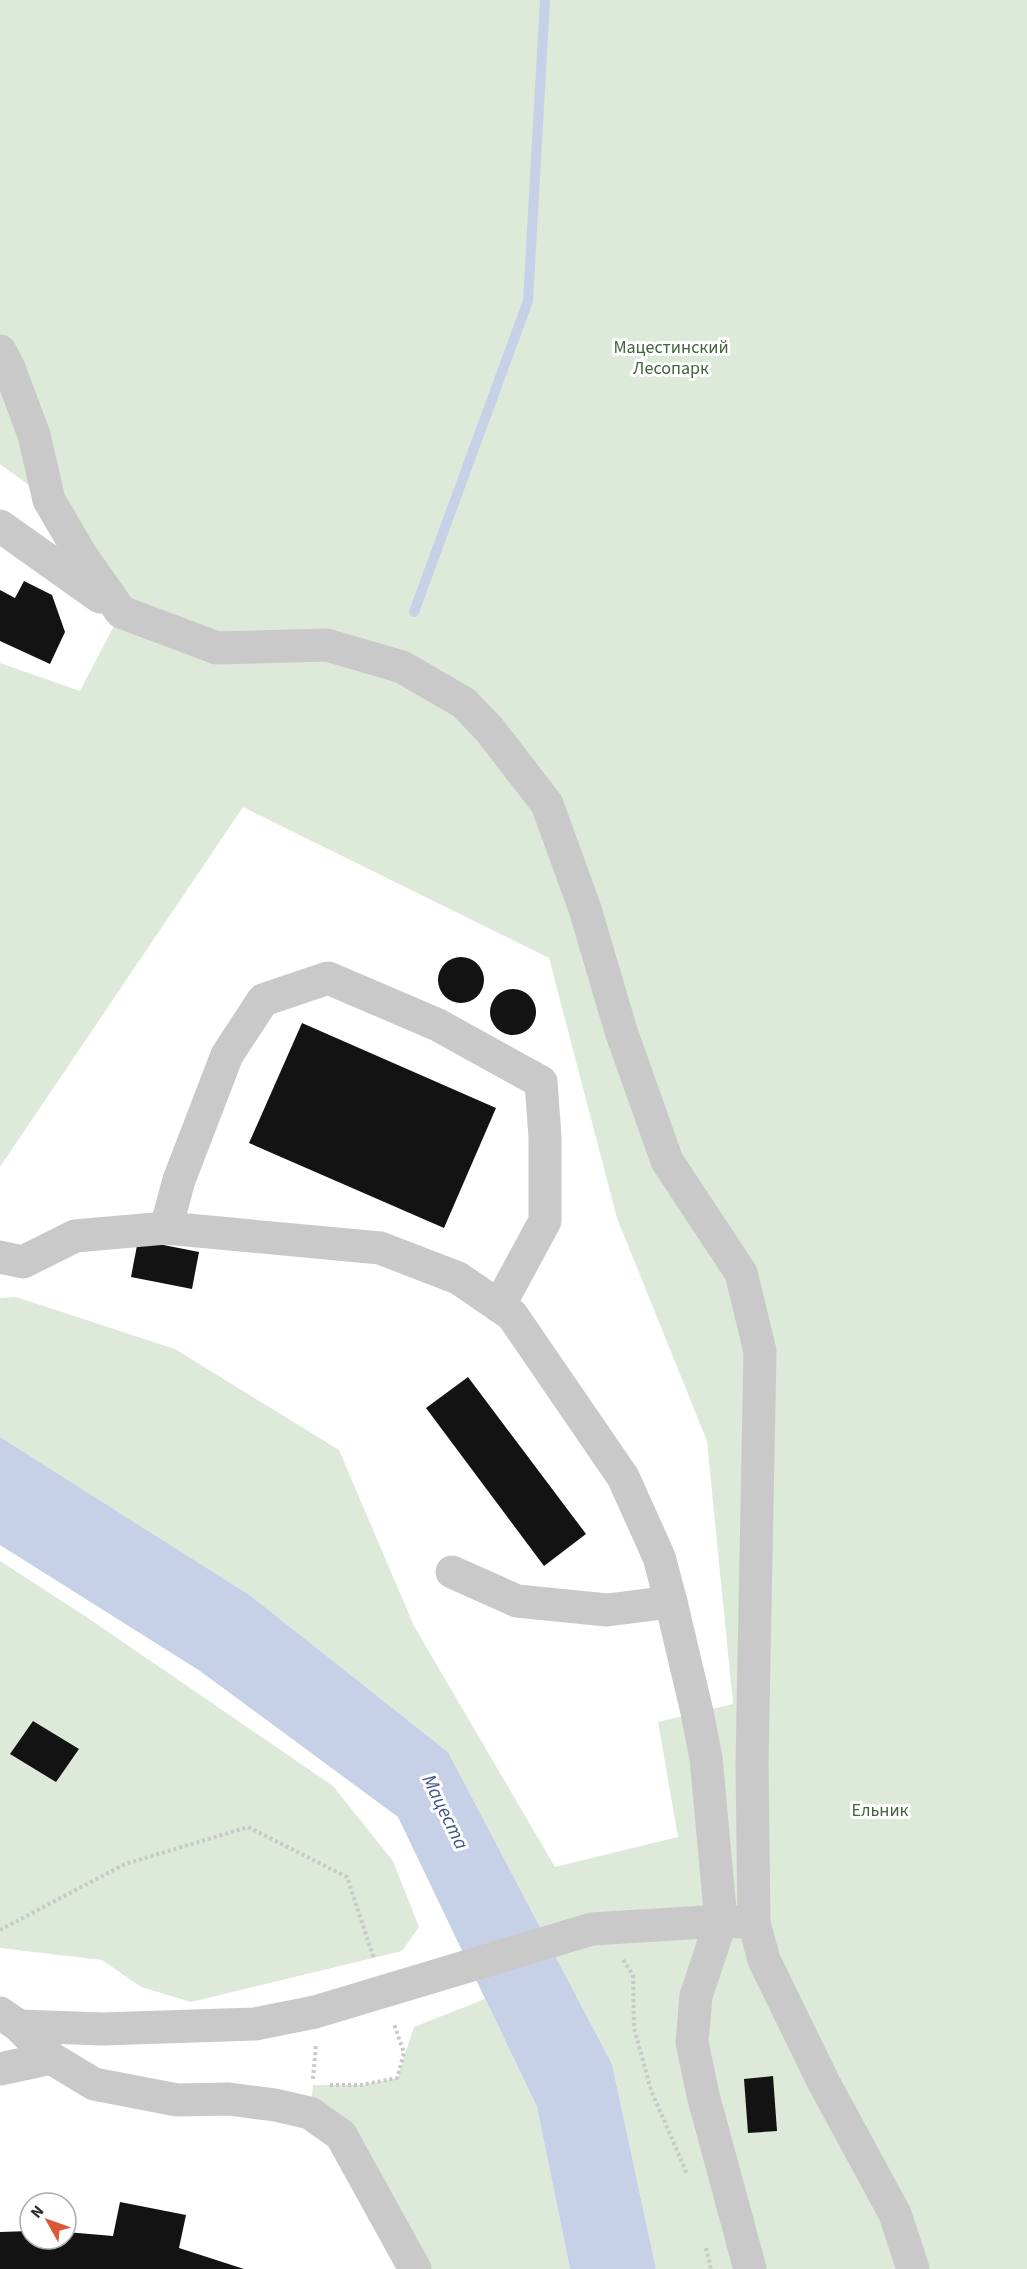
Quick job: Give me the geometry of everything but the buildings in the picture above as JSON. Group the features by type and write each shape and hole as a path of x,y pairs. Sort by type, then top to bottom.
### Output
{"street":[{"path":"0,351 9,368 34,435 49,500 81,555 121,612"},
{"path":"0,526 121,612 217,648 327,645 402,667 464,702 489,729 547,804 585,909 621,1031 667,1161 741,1273 760,1351 752,1763 754,1923 764,1960 824,2083 895,2214 913,2269"},
{"path":"166,1228 179,1180 228,1055 263,1000 328,978 438,1025 541,1082 545,1221 499,1306"},
{"path":"0,1257 23,1262 75,1236 166,1228 380,1248 458,1278 512,1315 623,1477 659,1557 671,1602 706,1758 721,1921 696,1996 692,2042 703,2095 750,2269"},
{"path":"452,1572 517,1601 607,1610 671,1602"},
{"path":"10,2019 102,2029 315,2024 592,1929 721,1921 754,1923"},
{"path":"10,2019 51,2058 94,2084 177,2100 229,2099 274,2104 310,2113 341,2135 415,2269"},
{"path":"0,2070 51,2058"}],"path":[{"path":"0,1930 125,1864 248,1827 347,1877 376,1965"},
{"path":"621,1958 633,1975 634,2028 651,2090 687,2175"},
{"path":"325,2085 361,2085 397,2078 404,2053 393,2020"},
{"path":"313,2085 315,2024"},
{"path":"705,2238 711,2269"}],"green space":[{"path":"0,0 1027,0 1027,2269 656,2269 612,2064 448,1752 251,1596 0,1437 0,1298 16,1297 175,1349 339,1450 414,1626 555,1867 678,1837 658,1722 733,1704 707,1441 617,1218 549,958 243,807 0,1167 0,663 80,691 121,612 49,500 0,464"},
{"path":"0,1561 85,1616 333,1786 393,1861 419,1927 402,1951 191,2002 141,1987 102,1960 0,1948"},
{"path":"485,1999 537,2107 570,2269 415,2269 310,2113 313,2085 361,2085 397,2078 414,2027"}],"water":[{"name":"Мацеста","path":"0,1437 251,1596 448,1752 612,2064 656,2269 570,2269 537,2107 398,1817 200,1671 0,1545"}],"waterway":[{"path":"414,612 528,301 545,0"}],"park label":[{"name":"Мацестинский Лесопарк","path":"671,357"},
{"name":"Ельник","path":"880,1810"}]}
